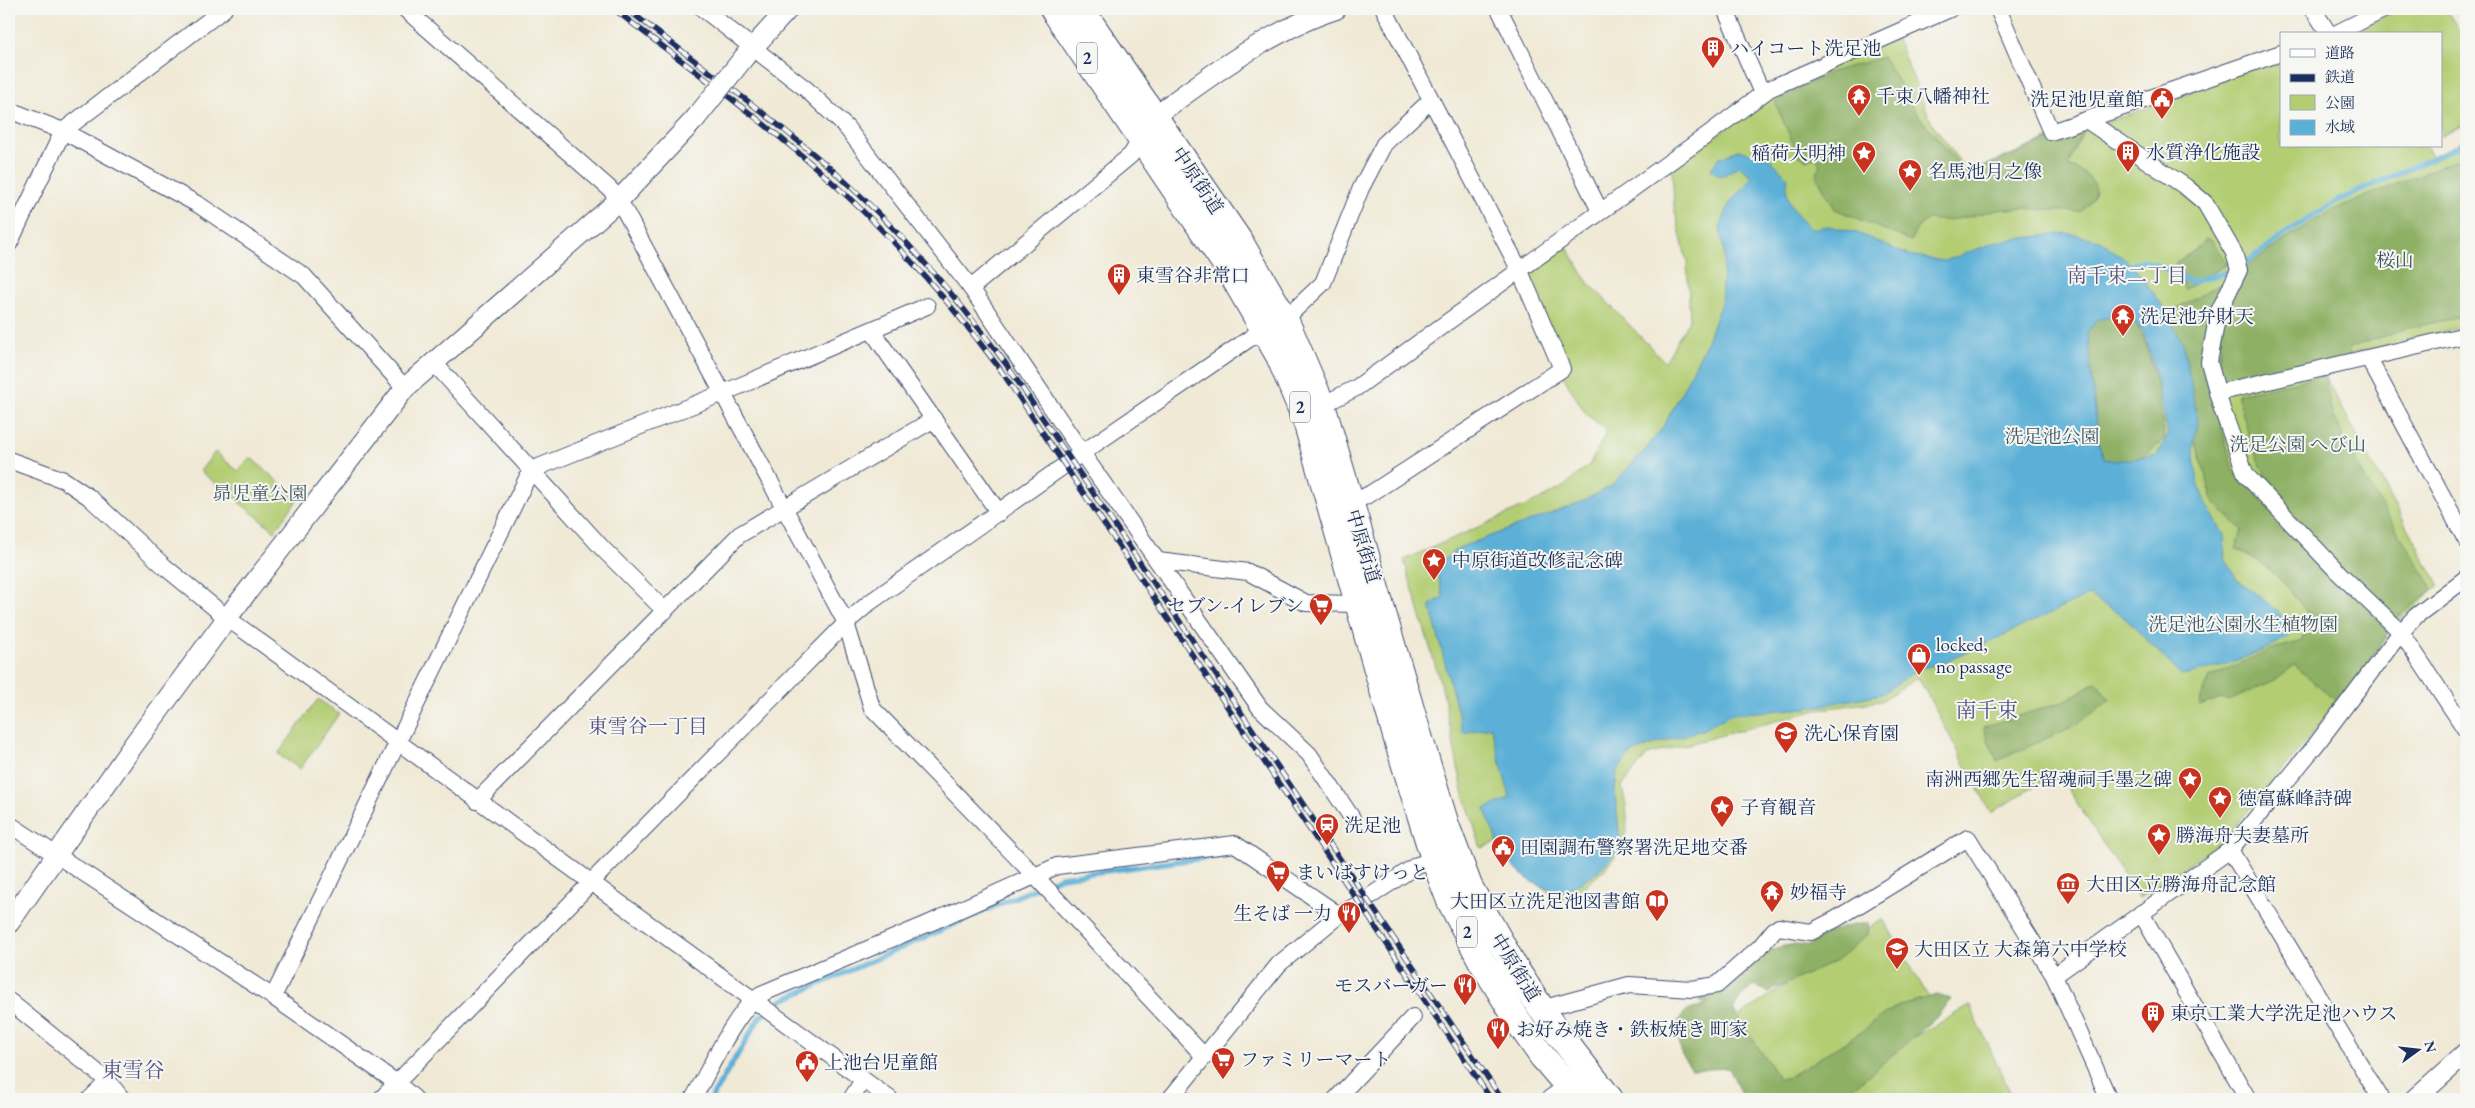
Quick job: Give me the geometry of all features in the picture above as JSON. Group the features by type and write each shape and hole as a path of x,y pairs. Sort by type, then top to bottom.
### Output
{"main road":[{"name":"中原街道","path":"1053,9 1230,271 1275,324 1322,405 1415,723 1445,856 1450,901 1482,962 1523,1029 1570,1089 1610,1099"},
{"name":"中原街道","path":"1081,9 1240,242 1275,324 1306,421 1358,604 1445,856 1469,886 1492,928 1542,1009 1570,1089"}],"street":[{"path":"9,244 63,131 224,9"},
{"path":"405,9 610,189 619,200 846,623 872,708 1035,876 1204,1055"},
{"path":"703,9 749,51 806,89 846,128 971,288 1082,452 1260,708 1309,754 1352,818"},
{"path":"9,922 132,747 227,618 405,388 619,200 695,119 749,51 788,9"},
{"path":"971,288 1131,155 1155,116 1264,42 1306,18 1336,9"},
{"path":"1351,503 1370,494 1562,369 1519,269 1384,9"},
{"path":"1499,9 1600,211"},
{"path":"1725,9 1762,93"},
{"path":"1322,405 1356,388 1762,93 1950,9"},
{"path":"1998,9 2051,132 2088,121 2280,53"},
{"path":"2313,9 2328,32"},
{"path":"2339,32 2385,9"},
{"path":"381,1099 590,882 846,623 869,603 999,513 1082,452 1275,324 1323,283 1361,188 1384,144 1431,100"},
{"path":"9,110 63,131 199,205 304,276 405,388"},
{"path":"2088,121 2186,187 2204,203 2234,253 2239,270 2218,314 2210,362 2217,393 2246,475 2340,574 2401,632 2466,730"},
{"path":"273,997 531,470 723,393 872,331 926,306"},
{"path":"872,331 999,513"},
{"path":"2217,393 2466,335"},
{"path":"2369,359 2466,540"},
{"path":"434,363 603,549 665,611"},
{"path":"477,801 739,535 783,507 934,419"},
{"path":"9,460 64,480 89,497 165,567 227,618 397,744 643,919 751,1000 890,1099"},
{"path":"1158,561 1248,572 1306,603 1358,604"},
{"path":"2054,976 2230,850 2315,746 2401,632 2416,616 2466,578"},
{"path":"9,824 273,997 397,1083 414,1099"},
{"path":"1542,1009 1629,985 1692,989 1718,986 1779,927 1811,932 1836,919 1968,838 2054,976 2109,1099"},
{"path":"693,1099 751,1000 761,994 1062,865 1234,844 1331,908 1339,916"},
{"path":"2230,850 2381,1099"},
{"path":"1372,895 1416,865 1445,856"},
{"path":"1170,1099 1279,964 1339,916 1357,905"},
{"path":"2141,913 2248,1099"},
{"path":"9,1001 108,1081 122,1099"},
{"path":"1336,1099 1413,1017"},
{"path":"2415,1099 2466,1053"},
{"path":"852,1099 864,1080"},
{"path":"90,1099 108,1081"}],"green space":[{"path":"2398,9 2446,9 2466,42 2466,124 2442,136 2442,32 2356,31"},
{"name":"洗足池公園","path":"1895,35 1932,123 1968,173 2055,136 2090,128 2183,95 2280,55 2280,148 2427,148 2434,158 2466,138 2466,326 2317,362 2439,586 2387,630 2311,736 2223,841 2139,898 2062,780 2046,779 1991,813 1918,677 1881,701 1821,709 1647,755 1622,786 1627,824 1625,838 1620,850 1603,871 1558,903 1503,840 1481,848 1463,791 1442,688 1404,560 1537,501 1563,487 1590,464 1607,431 1586,414 1563,376 1531,279 1536,266 1566,245 1587,281 1665,362 1690,318 1687,262 1674,207 1672,167 1780,89"},
{"path":"1883,57 1918,115 1967,174 2056,137 2084,133 2076,145 2068,166 2091,179 2095,191 2093,197 2080,212 2018,209 1999,210 1951,220 1928,219 1917,228 1911,241 1835,209 1816,175 1820,164 1815,157 1806,160 1798,155 1775,102 1831,72"},
{"name":"桜山","path":"2466,156 2466,316 2408,328 2348,348 2349,358 2223,386 2220,375 2220,329 2240,271 2308,224 2337,208"},
{"path":"2206,239 2211,240 2227,264 2185,290 2175,263 2195,250"},
{"path":"2228,280 2211,315 2217,413 2234,470 2334,580 2385,626 2388,633 2344,707 2294,665 2279,678 2229,701 2221,698 2200,706 2201,698 2210,677 2271,649 2300,642 2312,621 2280,579 2259,562 2236,549 2242,530 2214,503 2178,385 2174,367 2173,310"},
{"path":"2123,310 2136,324 2147,348 2155,379 2165,438 2149,452 2135,460 2099,466 2082,330 2095,311"},
{"name":"洗足公園 へび山","path":"2324,376 2333,417 2367,482 2434,590 2411,605 2389,625 2318,546 2284,503 2258,460 2251,444 2237,394"},
{"name":"昴児童公園","path":"215,452 238,471 250,457 298,499 275,531 200,471"},
{"path":"2096,682 2110,700 2076,725 1997,761 1983,727 2063,702"},
{"path":"318,699 339,714 300,769 278,754"},
{"path":"1883,919 1932,1003 1779,1092 1738,1017"},
{"path":"1869,923 1868,934 1836,961 1768,992 1754,985 1742,996 1733,1009 1779,1079 1789,1077 1863,1031 1881,1016 1900,1005 1937,995 1950,999 1936,1018 1859,1083 1835,1099 1743,1099 1729,1068 1692,1070 1682,1056 1676,1025 1685,1012 1708,1003 1700,1001 1718,980 1748,960 1765,952 1796,944 1808,946 1821,936 1836,930 1852,925"},
{"path":"1970,1006 2013,1099 1833,1099 1826,1085"}],"water":[{"path":"1738,150 1768,157 1788,178 1787,193 1789,200 1795,211 1810,229 1829,226 1855,232 1908,255 1945,261 1999,241 2066,233 2100,240 2132,265 2159,300 2183,343 2198,422 2193,447 2198,482 2209,509 2224,535 2225,558 2237,579 2278,611 2289,636 2266,649 2237,660 2207,670 2181,675 2126,619 2089,595 1946,662 1918,669 1882,694 1808,708 1732,714 1702,730 1652,745 1630,754 1617,771 1615,794 1621,848 1597,872 1562,893 1545,888 1520,873 1503,852 1496,839 1485,809 1510,798 1491,727 1463,733 1430,605 1443,597 1435,566 1461,547 1579,503 1611,486 1647,448 1665,424 1705,346 1721,303 1724,252 1720,227 1730,203 1753,177 1739,166 1720,177 1711,169 1718,159","holes":["2114,316 2132,319 2143,332 2152,360 2168,434 2157,455 2116,461 2104,459 2098,441 2087,333 2097,320"]}],"waterway":[{"path":"2132,265 2143,260 2162,267 2191,282 2236,270 2295,227 2337,201 2466,143"},
{"path":"711,1099 760,1017 783,1000 1061,877 1232,854"}],"railway":[{"path":"614,9 753,115 833,183 900,249 962,320 1000,369 1491,1099"},
{"path":"627,9 813,153 884,219 948,289 1006,364 1502,1099"}],"place":[{"name":"ハイコート洗足池","path":"1713,69"},
{"name":"千束八幡神社","path":"1859,117"},
{"name":"洗足池児童館","path":"2162,120"},
{"name":"水質浄化施設","path":"2128,173"},
{"name":"稲荷大明神","path":"1864,174"},
{"name":"名馬池月之像","path":"1910,192"},
{"name":"東雪谷非常口","path":"1119,296"},
{"name":"洗足池弁財天","path":"2123,337"},
{"name":"中原街道改修記念碑","path":"1434,581"},
{"name":"セブン-イレブン","path":"1321,626"},
{"name":"locked, no passage","path":"1919,676"},
{"name":"洗心保育園","path":"1786,754"},
{"name":"南洲西郷先生留魂祠手墨之碑","path":"2190,800"},
{"name":"徳富蘇峰詩碑","path":"2220,819"},
{"name":"子育観音","path":"1722,828"},
{"name":"洗足池","path":"1327,846"},
{"name":"勝海舟夫妻墓所","path":"2159,856"},
{"name":"田園調布警察署洗足地交番","path":"1503,868"},
{"name":"まいばすけっと","path":"1278,893"},
{"name":"大田区立勝海舟記念館","path":"2068,905"},
{"name":"妙福寺","path":"1772,913"},
{"name":"大田区立洗足池図書館","path":"1657,922"},
{"name":"生そば 一力","path":"1349,934"},
{"name":"大田区立 大森第六中学校","path":"1897,970"},
{"name":"モスバーガー","path":"1465,1006"},
{"name":"東京工業大学洗足池ハウス","path":"2153,1034"},
{"name":"お好み焼き・鉄板焼き 町家","path":"1498,1050"},
{"name":"ファミリーマート","path":"1223,1080"},
{"name":"上池台児童館","path":"807,1083"}],"district":[{"name":"南千束二丁目","path":"2127,275"},
{"name":"南千束","path":"1987,710"},
{"name":"東雪谷一丁目","path":"648,726"},
{"name":"東雪谷","path":"133,1070"}],"park label":[{"name":"洗足池公園水生植物園","path":"2243,624"}]}
